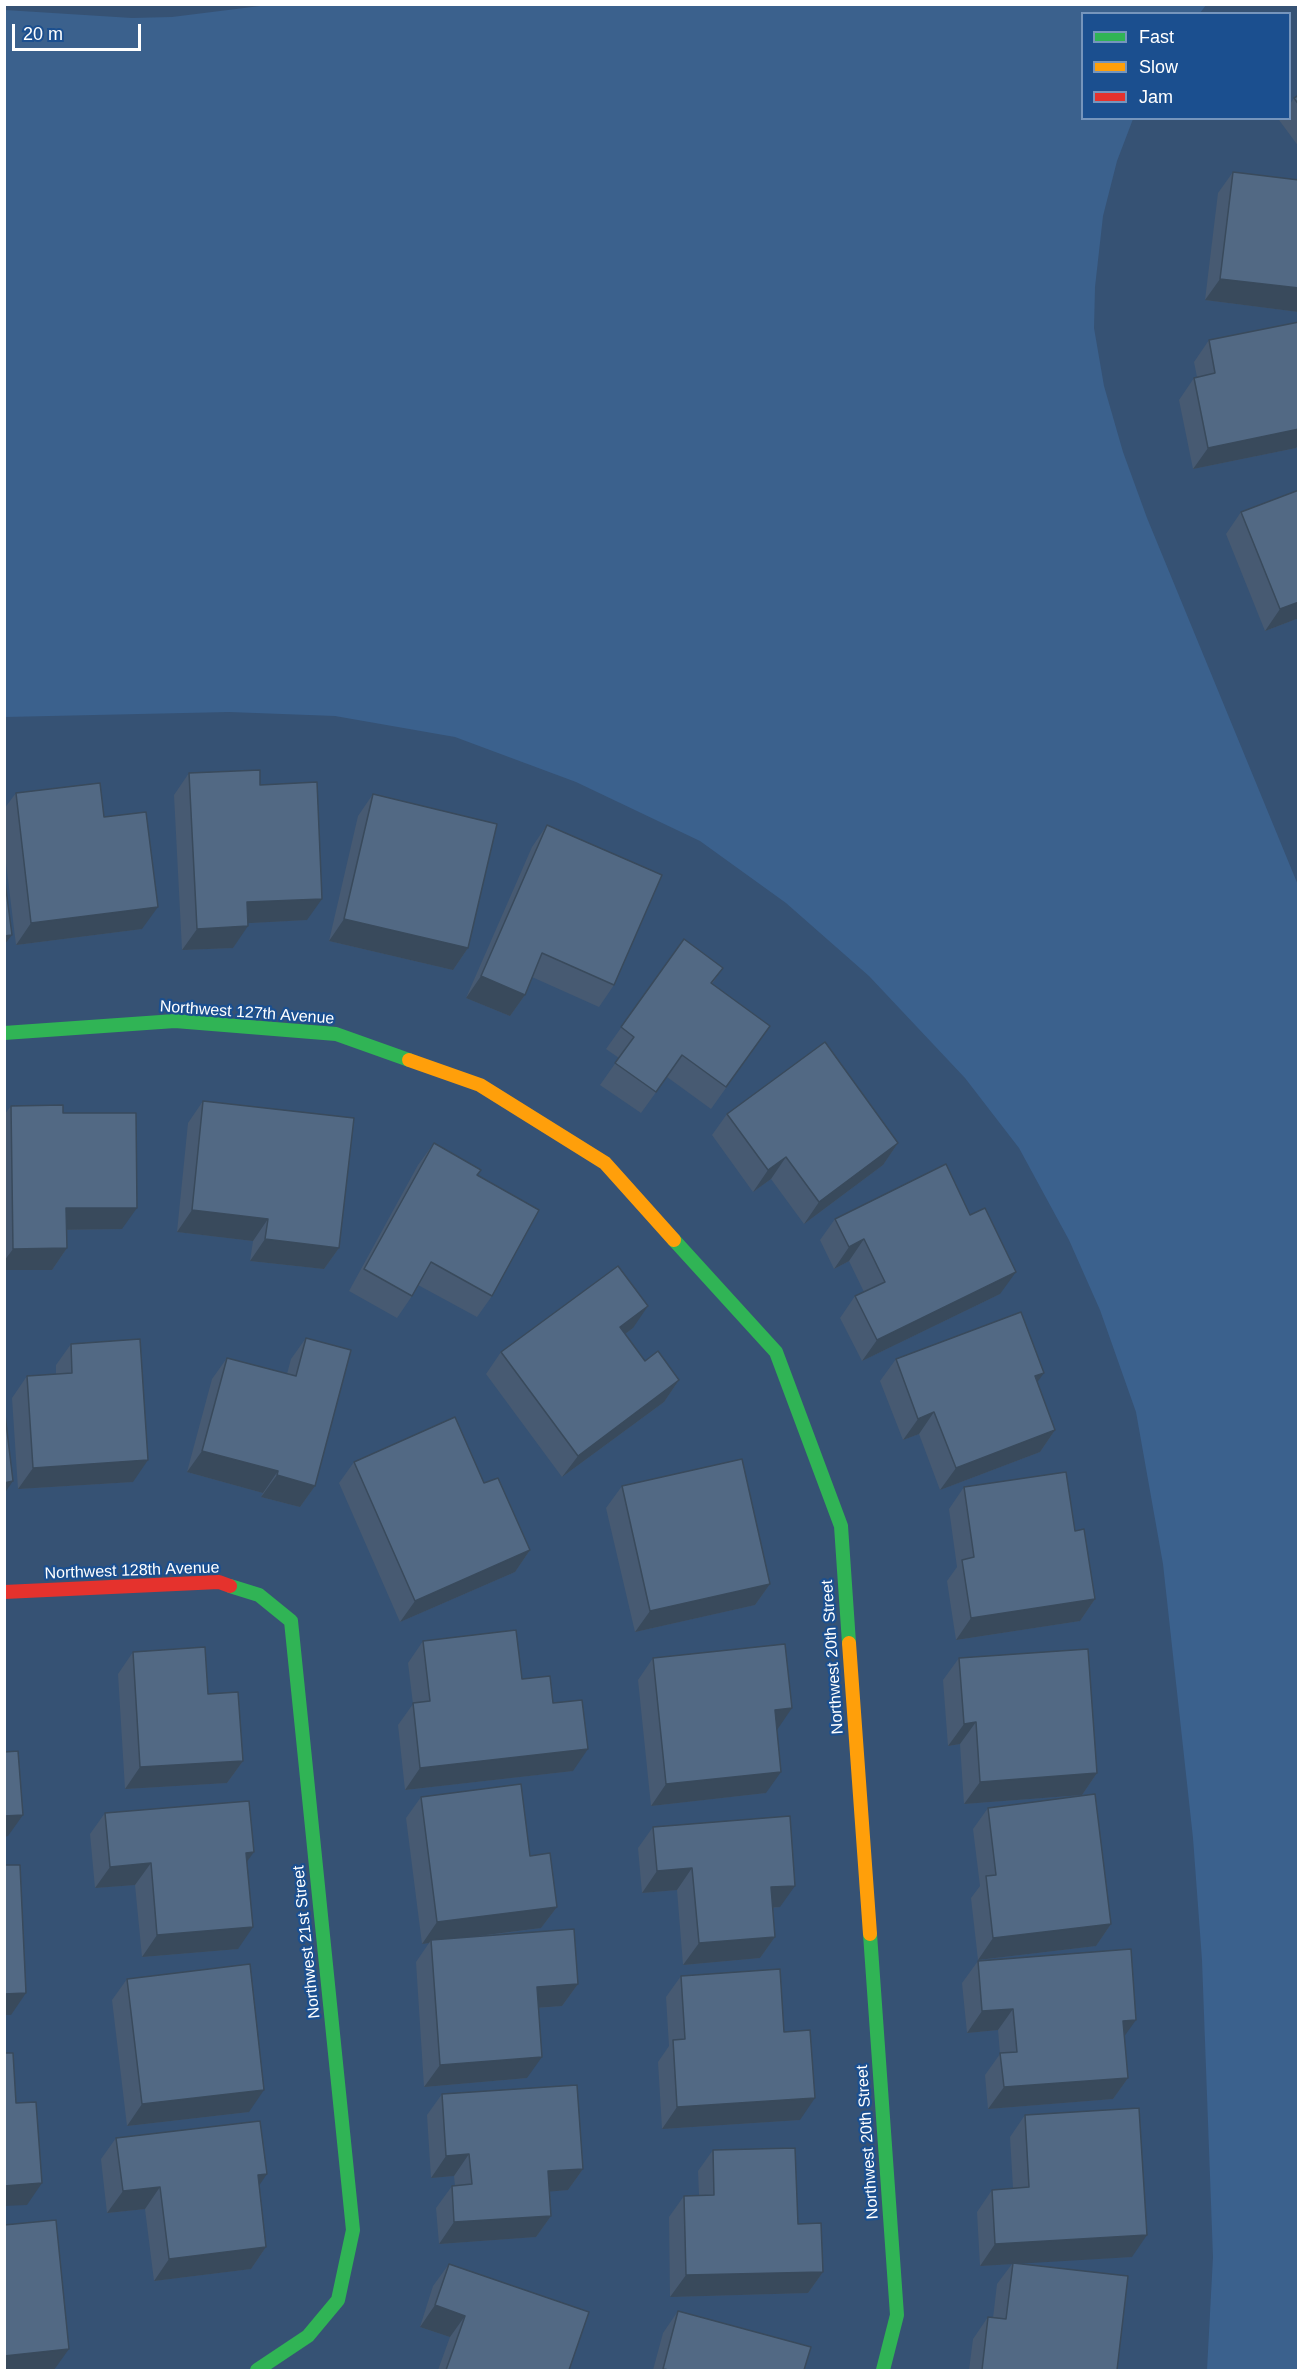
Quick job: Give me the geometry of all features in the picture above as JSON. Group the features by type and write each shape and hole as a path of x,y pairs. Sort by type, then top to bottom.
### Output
{"street":[{"name":"Northwest 127th Avenue","path":"4,1033 175,1021 336,1034 480,1085"},
{"name":"Northwest 20th Street","path":"480,1085 605,1163 776,1352 841,1526 897,2315 883,2370"},
{"name":"Northwest 128th Avenue","path":"4,1592 219,1582 259,1595"},
{"name":"Northwest 21st Street","path":"257,2370 308,2336 338,2301 353,2230 291,1621 259,1595"}],"water":[{"path":"276,4 1206,5 1201,12 1081,12 1081,120 1133,120 1117,161 1103,216 1095,287 1094,328 1104,386 1123,452 1147,518 1298,885 1298,2370 1207,2370 1213,2257 1202,1960 1193,1838 1163,1564 1136,1412 1100,1310 1069,1240 1019,1148 965,1078 869,976 786,903 700,841 576,782 455,737 335,716 229,712 5,717 5,10 132,18 172,17"}],"building":[{"path":"1299,95 1299,105 1294,98"},
{"path":"1233,172 1299,180 1299,288 1220,279"},
{"path":"1299,322 1299,429 1208,448 1194,378 1215,373 1209,340"},
{"path":"1299,490 1299,602 1280,609 1241,512"},
{"path":"260,770 260,785 317,782 322,899 247,902 248,926 197,929 189,773"},
{"path":"100,783 104,817 146,812 158,907 31,923 16,793"},
{"path":"373,794 497,824 468,948 344,919"},
{"path":"547,825 662,875 614,985 542,953 525,995 481,976"},
{"path":"4,874 12,935 4,936"},
{"path":"684,939 723,968 711,983 770,1026 726,1087 682,1055 656,1092 615,1063 634,1037 621,1027"},
{"path":"825,1042 898,1143 819,1202 786,1157 768,1170 727,1114"},
{"path":"203,1101 354,1118 339,1248 265,1239 268,1219 192,1210"},
{"path":"63,1105 63,1113 136,1113 137,1208 66,1208 67,1248 13,1249 11,1106"},
{"path":"434,1143 481,1170 477,1175 539,1210 492,1296 431,1262 412,1296 364,1269"},
{"path":"946,1164 970,1215 985,1208 1016,1272 877,1340 855,1296 885,1282 864,1239 849,1247 835,1219"},
{"path":"618,1266 648,1306 620,1327 645,1361 658,1351 679,1380 578,1456 501,1352"},
{"path":"1021,1312 1044,1373 1035,1376 1055,1430 956,1468 934,1412 918,1419 896,1359"},
{"path":"306,1338 351,1350 315,1486 277,1475 278,1471 202,1451 227,1358 296,1376"},
{"path":"140,1339 148,1460 33,1468 27,1376 72,1373 71,1344"},
{"path":"4,1406 13,1481 4,1483"},
{"path":"455,1417 484,1483 498,1478 530,1550 415,1601 354,1462"},
{"path":"742,1459 770,1584 650,1611 622,1486"},
{"path":"1066,1472 1075,1531 1084,1529 1095,1599 971,1618 962,1560 974,1557 964,1487"},
{"path":"516,1630 522,1679 550,1676 553,1703 582,1700 588,1749 420,1768 413,1703 430,1701 423,1641"},
{"path":"785,1644 792,1708 775,1710 781,1772 666,1784 653,1658"},
{"path":"205,1647 208,1694 238,1692 243,1761 140,1767 133,1652"},
{"path":"1088,1649 1097,1773 980,1782 976,1722 964,1724 959,1658"},
{"path":"18,1751 23,1815 4,1816 4,1752"},
{"path":"521,1784 530,1856 550,1853 557,1907 437,1922 421,1797"},
{"path":"1095,1794 1111,1924 993,1938 986,1876 996,1875 988,1808"},
{"path":"249,1801 254,1852 246,1853 253,1927 157,1935 151,1863 110,1867 105,1813"},
{"path":"790,1816 795,1886 771,1887 775,1937 699,1943 692,1868 657,1871 653,1827"},
{"path":"4,1865 20,1865 26,1993 4,1994"},
{"path":"574,1929 578,1984 537,1987 542,2057 440,2065 431,1940"},
{"path":"1131,1949 1136,2020 1123,2021 1128,2078 1004,2087 1000,2053 1017,2052 1013,2009 982,2011 978,1961"},
{"path":"250,1964 264,2090 142,2104 127,1979"},
{"path":"780,1969 784,2032 810,2030 815,2098 677,2107 673,2040 685,2039 681,1976"},
{"path":"4,2053 13,2053 16,2103 36,2102 42,2183 4,2186"},
{"path":"577,2085 583,2169 548,2171 551,2216 454,2222 452,2186 472,2184 469,2154 446,2156 442,2094"},
{"path":"1139,2108 1147,2235 995,2244 992,2190 1029,2187 1025,2115"},
{"path":"260,2121 267,2174 258,2175 266,2247 169,2259 160,2187 123,2191 116,2138"},
{"path":"795,2148 798,2224 821,2223 823,2272 686,2275 684,2196 714,2195 713,2150"},
{"path":"56,2220 69,2349 4,2356 4,2225"},
{"path":"1013,2263 1128,2276 1117,2370 982,2370 988,2317 1006,2319"},
{"path":"449,2264 589,2312 569,2370 446,2370 465,2316 435,2305"},
{"path":"678,2311 811,2347 804,2370 663,2369"}],"traffic: fast":[{"path":"4,1033 175,1021 336,1034 409,1060"},
{"path":"674,1240 776,1352 841,1526 849,1643"},
{"path":"230,1586 259,1595 291,1621 353,2230 338,2300 308,2336 257,2370"},
{"path":"870,1934 897,2315 883,2370"}],"traffic: slow":[{"path":"409,1060 480,1085 605,1163 674,1240"},
{"path":"849,1643 870,1934"}],"traffic: jam":[{"path":"4,1592 219,1582 230,1586"}]}
